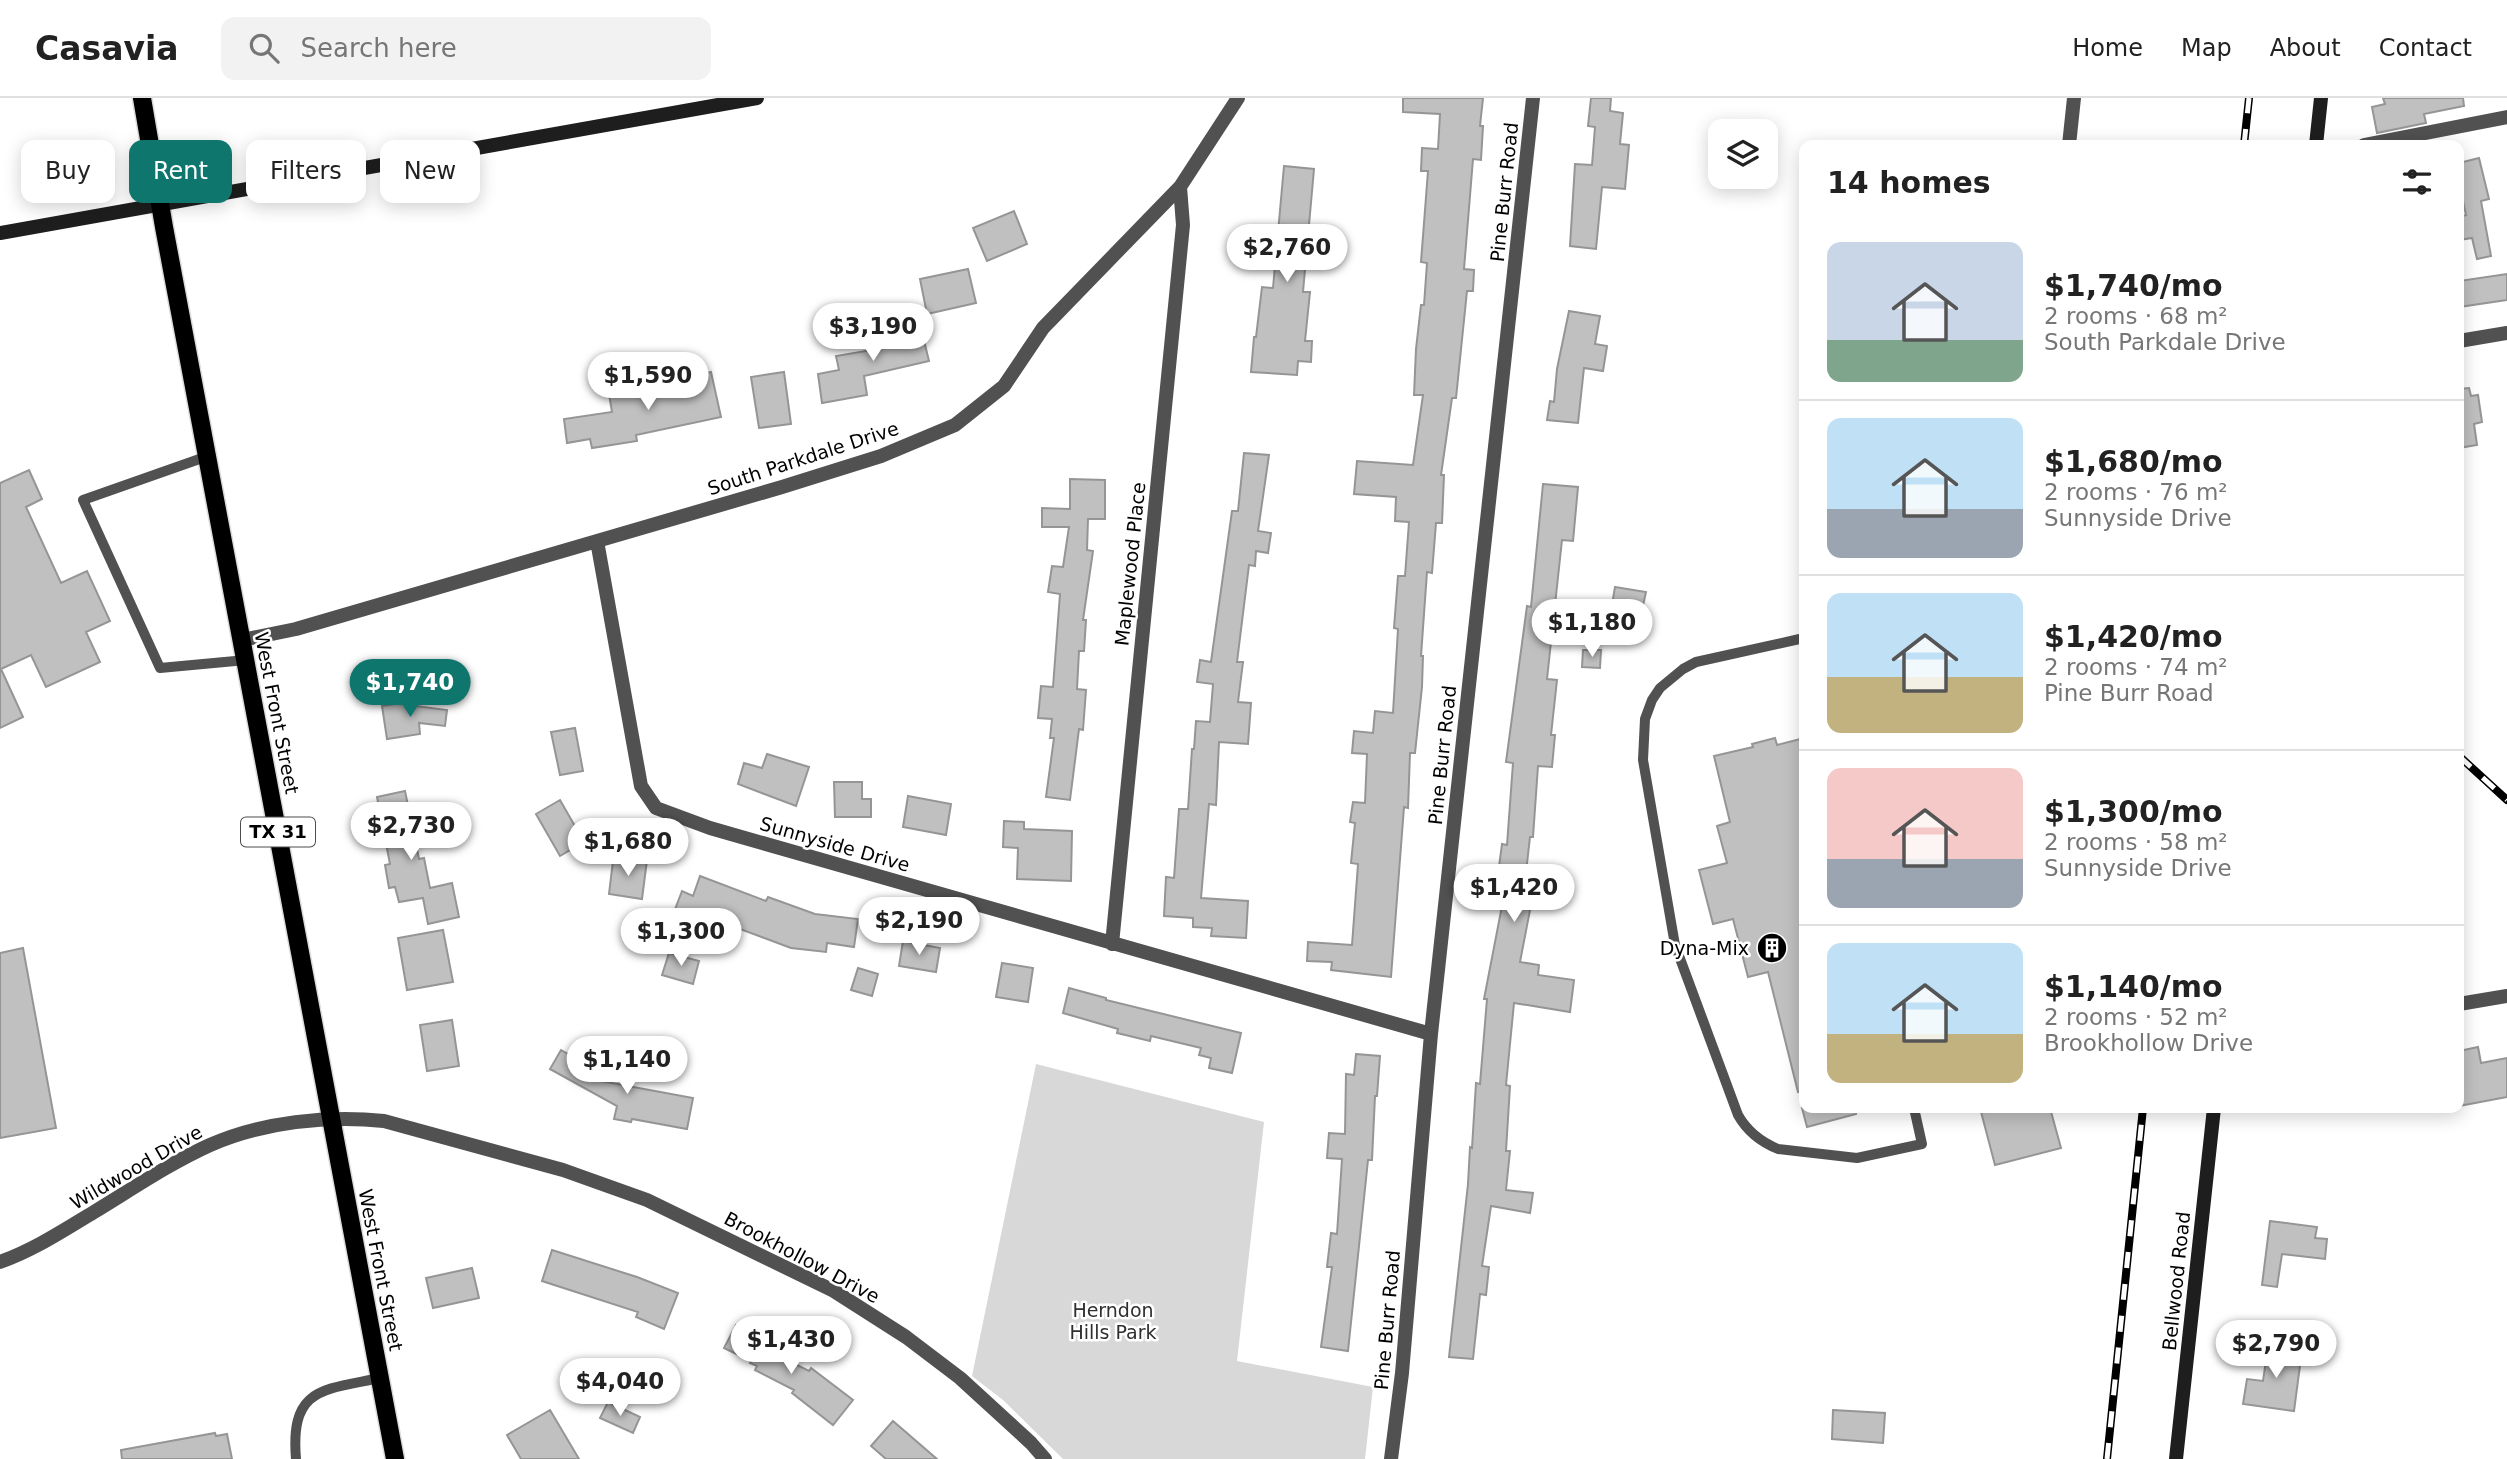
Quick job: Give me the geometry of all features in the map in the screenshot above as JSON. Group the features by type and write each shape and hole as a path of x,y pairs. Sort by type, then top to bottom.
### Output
{"main road":[{"name":"West Front Street","path":"142,98 395,1459"}],"street":[{"path":"0,233 757,98"},
{"name":"South Parkdale Drive","path":"242,640 296,629 881,456 955,425 1004,386 1043,328 1180,187 1238,98"},
{"name":"Pine Burr Road","path":"1391,1459 1402,1373 1431,1034 1533,98"},
{"path":"2069,140 2074,98"},
{"path":"2316,140 2320,98"},
{"path":"2390,140 2507,117"},
{"name":"Maplewood Place","path":"1112,944 1183,225 1180,187"},
{"path":"2464,340 2507,333"},
{"name":"Sunnyside Drive","path":"597,541 640,786 656,808 710,828 1431,1034"},
{"path":"2464,1003 2507,996"},
{"name":"Bellwood Road","path":"2176,1459 2213,1113"},
{"name":"Wildwood Drive","path":"0,1262 37,1247 167,1168 213,1144 237,1135 273,1127 330,1119 384,1121 583,1177"},
{"name":"Brookhollow Drive","path":"583,1177 647,1200 834,1292 906,1337 960,1378 1045,1459"}],"lane":[{"path":"208,456 83,500 160,668 246,660"},
{"path":"1799,639 1696,662 1670,677 1652,700 1645,719 1643,760 1675,945 1738,1115 1745,1126 1767,1145 1778,1149 1857,1158 1923,1144 1915,1113"},
{"path":"296,1459 298,1420 307,1399 323,1390 380,1378"}],"green space":[{"name":"Herndon Hills Park","path":"1036,1064 1264,1122 1237,1361 1373,1387 1365,1459 1063,1459 1003,1400 972,1376"}],"building":[{"path":"1403,98 1483,98 1480,126 1483,126 1481,160 1473,159 1464,269 1474,270 1473,291 1467,291 1456,398 1452,398 1441,475 1444,475 1442,523 1436,523 1432,573 1427,572 1421,656 1422,687 1415,753 1410,753 1408,808 1404,807 1391,977 1331,970 1332,962 1307,961 1308,942 1352,945 1358,864 1351,863 1355,823 1350,822 1353,802 1365,803 1367,754 1352,753 1354,731 1373,733 1375,711 1393,713 1398,629 1394,628 1398,576 1405,576 1409,522 1395,521 1396,497 1354,494 1357,461 1413,465 1423,395 1414,395 1416,349 1421,305 1424,305 1427,263 1421,262 1428,171 1421,171 1422,148 1438,149 1440,114 1403,112"},
{"path":"1591,98 1611,98 1610,111 1623,113 1620,144 1629,145 1625,189 1602,187 1596,249 1570,246 1575,164 1592,165 1595,127 1588,126"},
{"path":"2383,98 2463,98 2464,106 2424,114 2426,123 2377,133 2372,107 2385,104"},
{"path":"2479,158 2489,199 2481,201 2491,256 2477,259 2472,238 2464,239 2464,162"},
{"path":"1284,166 1314,169 1303,292 1310,292 1305,341 1312,341 1311,362 1298,361 1297,375 1251,372 1262,287 1273,288"},
{"path":"1014,211 1027,244 987,261 973,228"},
{"path":"968,269 976,303 927,314 920,279"},
{"path":"2507,274 2507,300 2464,306 2464,280"},
{"path":"1569,311 1600,316 1595,344 1607,346 1603,371 1584,368 1578,423 1547,420 1550,401 1554,402 1557,369"},
{"path":"920,324 929,361 864,376 867,395 822,403 818,374 839,370 836,356 878,349 875,335"},
{"path":"711,372 721,417 636,435 637,441 592,448 590,439 567,443 564,419 612,412 609,394 658,386 657,383"},
{"path":"784,372 791,424 759,428 751,377"},
{"path":"2464,388 2469,388 2471,396 2478,395 2482,422 2474,424 2477,445 2464,447"},
{"path":"1244,453 1269,455 1258,531 1271,533 1268,553 1256,551 1255,566 1249,565 1237,662 1243,662 1238,702 1251,703 1248,744 1219,742 1216,805 1209,804 1201,898 1248,901 1246,938 1211,936 1212,928 1193,927 1193,918 1164,916 1166,877 1174,878 1179,809 1188,809 1196,721 1210,722 1213,684 1197,682 1200,660 1211,662 1232,511 1238,511"},
{"path":"29,470 42,499 26,507 61,583 87,571 110,621 86,632 100,662 46,687 31,655 1,669 23,717 0,728 0,483"},
{"path":"1070,479 1105,480 1105,519 1088,519 1087,550 1093,551 1083,620 1086,620 1084,651 1079,651 1077,689 1086,690 1083,730 1079,729 1070,800 1046,797 1054,738 1050,738 1052,719 1038,718 1041,686 1053,687 1060,594 1048,592 1052,566 1063,567 1069,527 1042,527 1042,508 1070,509"},
{"path":"1543,484 1578,487 1573,541 1562,540 1547,679 1557,680 1551,735 1555,735 1552,767 1538,766 1533,837 1530,837 1522,908 1530,910 1520,962 1539,965 1538,975 1574,980 1570,1012 1514,1003 1506,1085 1510,1086 1506,1151 1510,1151 1506,1190 1533,1193 1530,1213 1491,1206 1482,1266 1489,1267 1486,1295 1480,1294 1473,1359 1449,1357 1470,1147 1472,1148 1476,1083 1480,1084 1487,999 1484,999 1508,875 1498,874 1502,844 1507,845 1513,763 1506,762 1527,606 1531,607"},
{"path":"1615,587 1646,592 1642,610 1612,605"},
{"path":"1583,650 1601,650 1600,668 1582,667"},
{"path":"415,701 416,706 447,710 445,726 419,723 420,734 387,739 382,706"},
{"path":"575,728 583,771 560,775 551,732"},
{"name":"Dyna-Mix","path":"1775,738 1777,745 1799,739 1798,1092 1768,972 1748,977 1733,919 1713,924 1699,870 1727,863 1717,826 1730,822 1714,756 1753,747 1752,744"},
{"path":"767,754 809,767 796,806 738,784 744,763 762,768"},
{"path":"834,782 862,782 862,799 871,799 871,817 835,817"},
{"path":"405,791 419,859 424,858 430,888 452,883 459,917 428,924 423,898 399,902 395,887 389,888 385,865 390,864 377,797"},
{"path":"908,796 951,804 946,835 903,827"},
{"path":"560,800 584,842 560,856 536,814"},
{"path":"1004,821 1024,822 1024,829 1072,831 1071,881 1017,879 1018,848 1003,847"},
{"path":"628,857 647,860 642,899 609,894 613,861 627,863"},
{"path":"700,876 766,901 768,897 815,914 858,919 854,947 827,943 826,952 791,948 724,923 722,930 674,912 682,891 693,896"},
{"path":"443,930 453,982 407,990 398,938"},
{"path":"903,941 940,948 936,972 899,966"},
{"path":"23,948 56,1128 0,1138 0,953"},
{"path":"669,953 699,961 693,984 662,975"},
{"path":"1002,963 1033,968 1028,1002 996,997"},
{"path":"858,968 878,974 872,996 851,990"},
{"path":"1069,988 1106,1000 1241,1033 1232,1073 1209,1068 1211,1058 1199,1055 1201,1048 1151,1036 1150,1041 1117,1033 1118,1029 1063,1013"},
{"path":"452,1020 459,1066 427,1071 420,1025"},
{"path":"2478,1047 2481,1063 2507,1058 2507,1097 2464,1105 2464,1050"},
{"path":"561,1050 605,1075 601,1081 693,1098 687,1129 632,1119 631,1122 614,1119 617,1106 550,1069"},
{"path":"1356,1054 1380,1056 1372,1160 1368,1160 1348,1351 1321,1347 1332,1267 1327,1267 1331,1233 1337,1234 1342,1159 1327,1158 1329,1133 1345,1134 1346,1074 1354,1075"},
{"path":"1803,1113 1856,1113 1856,1114 1807,1127"},
{"path":"1981,1113 2051,1113 2061,1148 1995,1165"},
{"path":"2270,1221 2317,1227 2315,1238 2327,1239 2325,1259 2282,1254 2277,1287 2262,1285"},
{"path":"552,1250 678,1293 664,1329 636,1317 638,1312 542,1281"},
{"path":"472,1268 479,1298 433,1308 426,1278"},
{"path":"736,1325 762,1338 758,1346 809,1371 811,1368 853,1400 833,1425 792,1393 794,1390 755,1370 757,1366 750,1363 751,1361 724,1348"},
{"path":"2269,1340 2292,1343 2290,1357 2301,1358 2294,1411 2243,1404 2247,1379 2263,1381"},
{"path":"608,1402 640,1417 633,1433 600,1418"},
{"path":"550,1410 579,1459 521,1459 507,1435"},
{"path":"1833,1410 1885,1413 1883,1443 1832,1439"},
{"path":"893,1421 937,1459 886,1459 871,1446"},
{"path":"215,1433 216,1436 227,1434 232,1459 122,1459 121,1450"}],"railway":[{"path":"2245,140 2249,98"},
{"path":"2464,761 2507,800"},
{"path":"2107,1459 2142,1113"}],"place":[{"name":"Dyna-Mix","path":"1772,948"}]}
